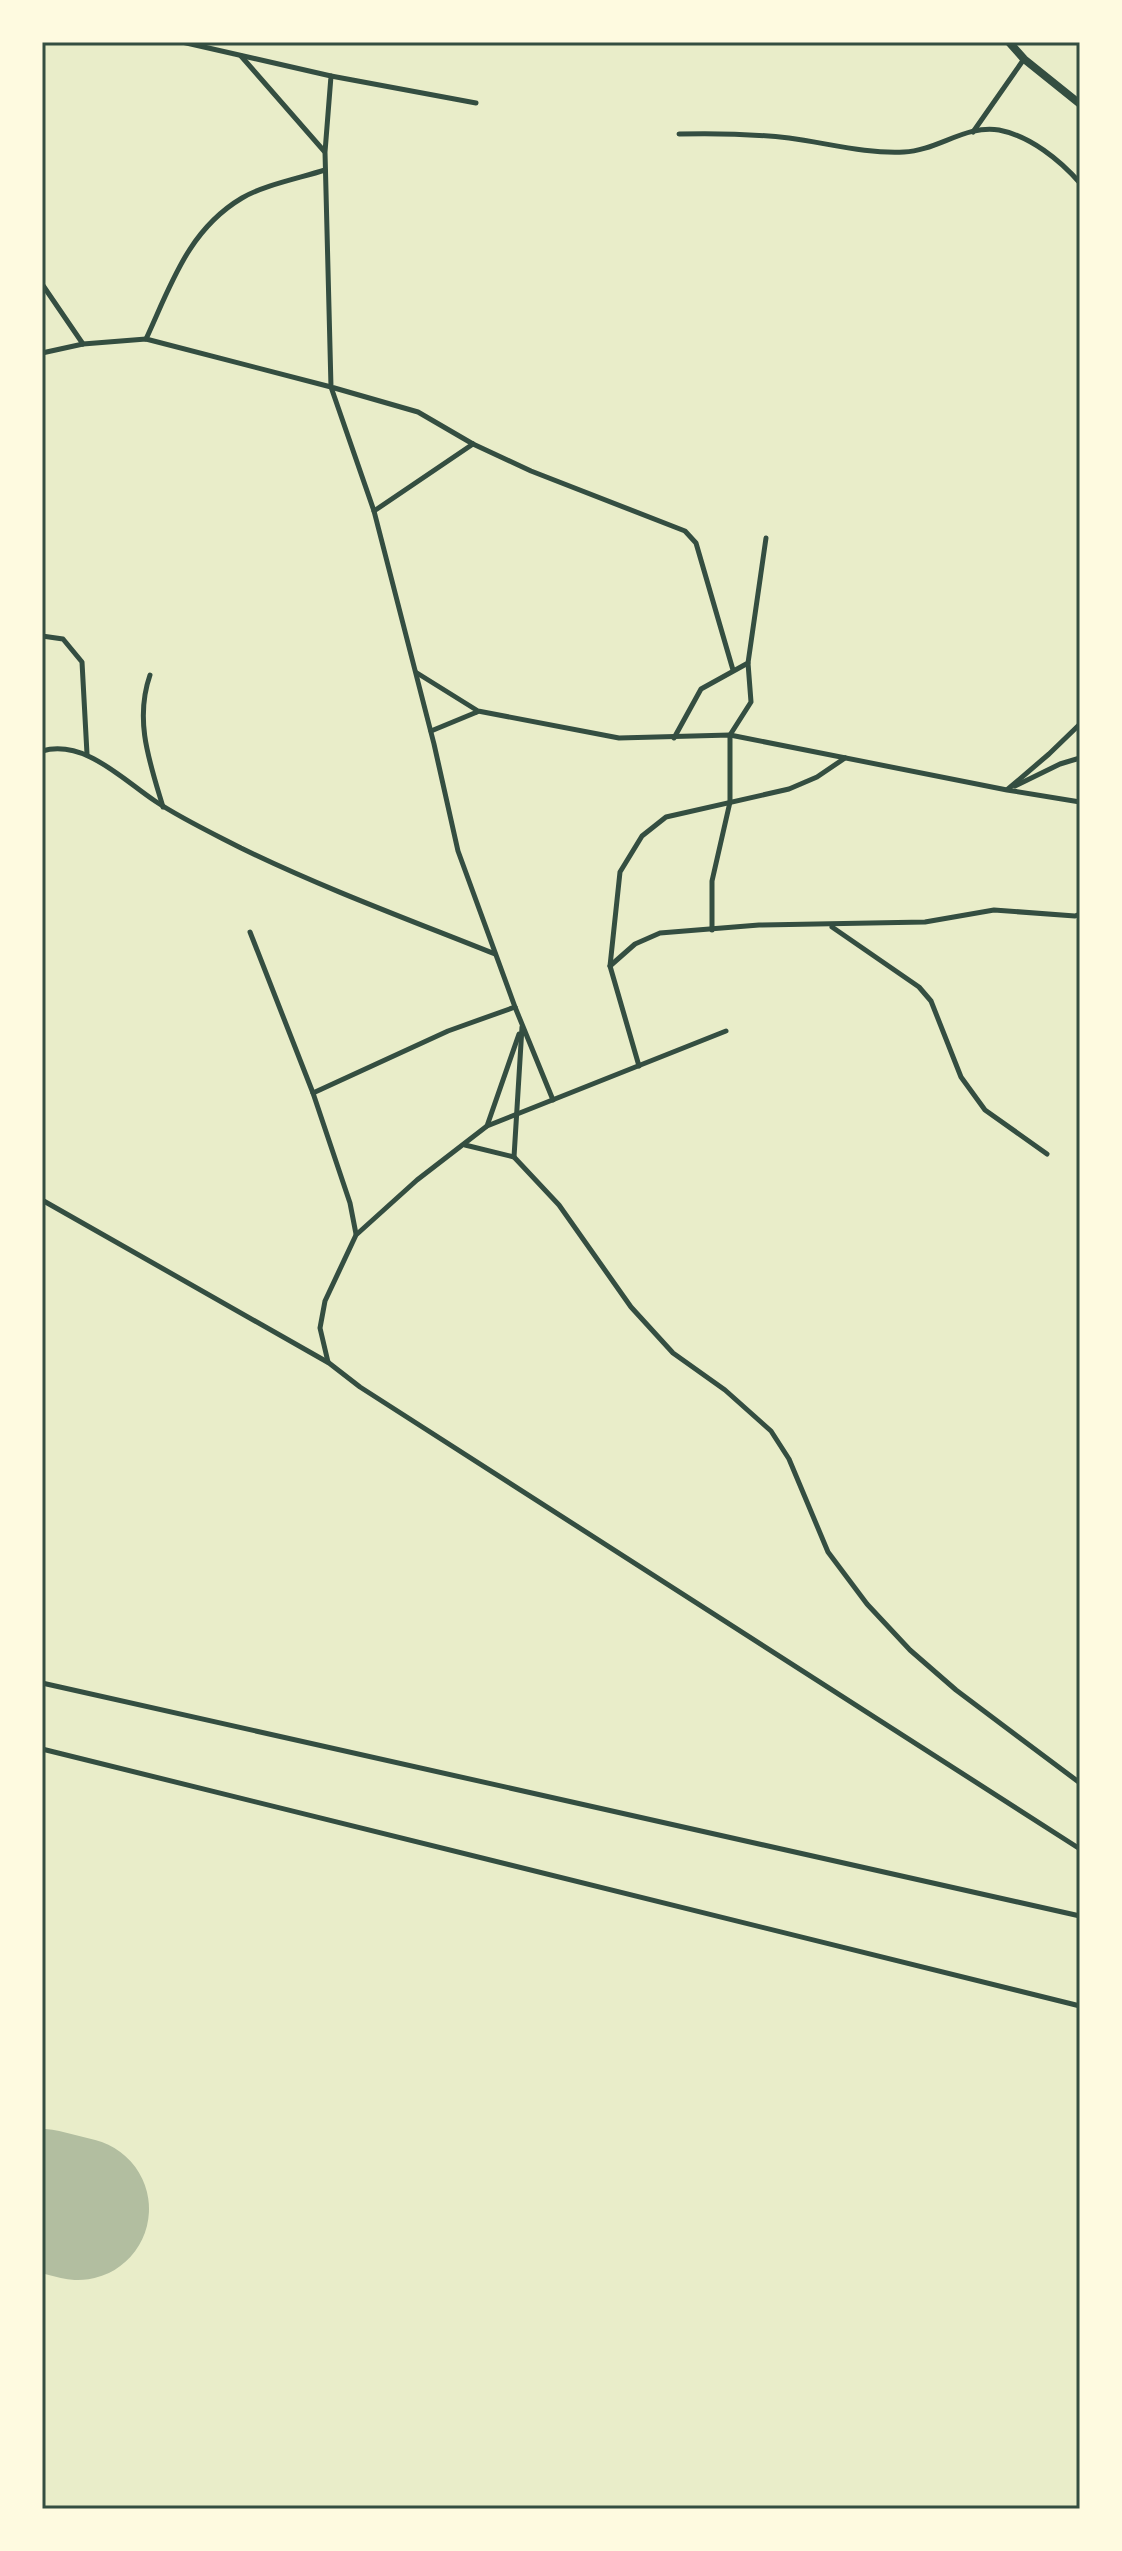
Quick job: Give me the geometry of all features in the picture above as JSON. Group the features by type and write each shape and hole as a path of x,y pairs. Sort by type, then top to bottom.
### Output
{"street":[{"path":"1009,42 1024,59 1080,104"}],"lane":[{"path":"182,42 331,76 476,103"},
{"path":"241,56 325,152"},
{"path":"973,132 1024,59"},
{"path":"331,76 325,152 331,387 374,511 431,731 458,851 522,1026 553,1100"},
{"path":"679,134 720,133 790,138 874,151 906,152 927,149 973,132 998,130 1037,147 1080,183"},
{"path":"146,339 190,245 217,215 245,196 325,170"},
{"path":"42,284 83,344"},
{"path":"42,353 83,344 146,339 331,387 418,412 473,444 531,471 685,531 696,543 733,670"},
{"path":"374,511 473,444"},
{"path":"712,930 712,881 730,802 730,735 751,702 748,663 766,538"},
{"path":"42,636 63,639 82,662 87,754"},
{"path":"674,738 701,689 748,663"},
{"path":"416,673 478,711 619,738 730,735 1080,802"},
{"path":"150,675 142,714 143,738 164,807"},
{"path":"431,731 478,711"},
{"path":"1007,790 1080,724"},
{"path":"42,751 54,747 87,754 164,807 288,871 495,954"},
{"path":"639,1066 610,966 620,872 642,836 666,817 789,789 817,777 845,758"},
{"path":"1007,790 1060,764 1080,758"},
{"path":"610,966 635,944 660,933 759,925 925,922 994,910 1080,914"},
{"path":"831,926 919,987 931,1001 961,1077 985,1110 1047,1154"},
{"path":"250,932 313,1093 350,1203 356,1235"},
{"path":"313,1093 448,1031 515,1007"},
{"path":"514,1157 522,1026"},
{"path":"487,1126 522,1026"},
{"path":"329,1363 320,1328 325,1301 356,1235 417,1180 487,1126 726,1031"},
{"path":"465,1145 514,1157 559,1205 631,1307 673,1353 748,1408 771,1431 789,1459 828,1552 867,1604 910,1650 956,1690 1080,1783"},
{"path":"42,1200 329,1363 360,1387 1080,1849"},
{"path":"42,1683 1080,1916"},
{"path":"42,1749 1080,2006"}],"runway":[{"path":"42,2200 78,2209"}]}
